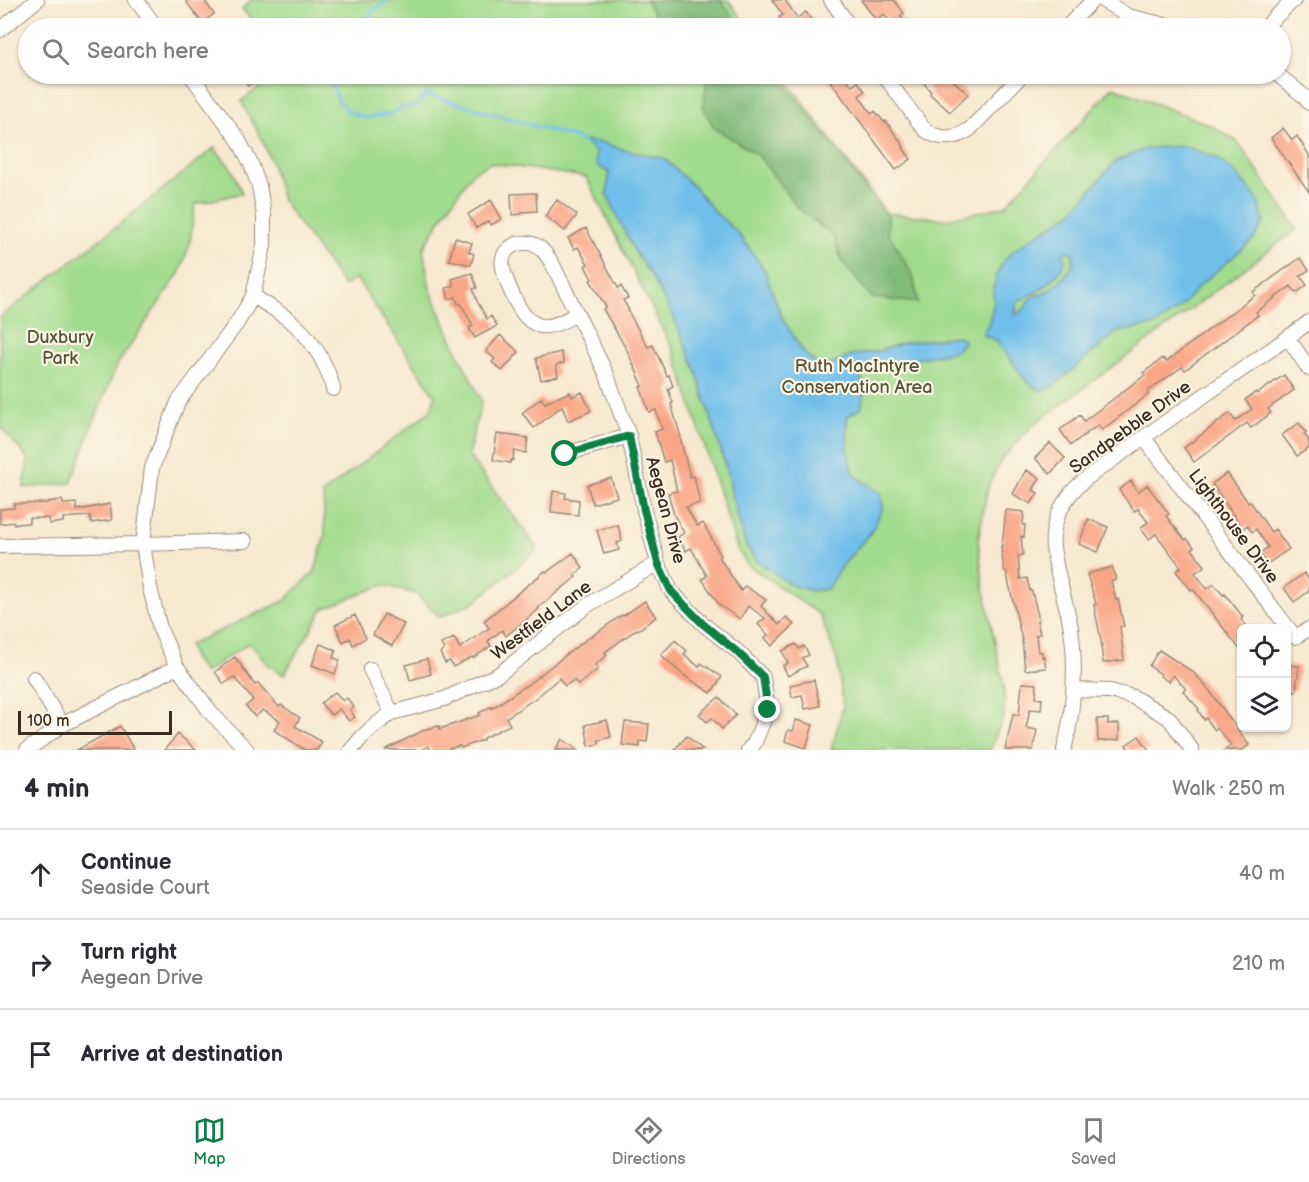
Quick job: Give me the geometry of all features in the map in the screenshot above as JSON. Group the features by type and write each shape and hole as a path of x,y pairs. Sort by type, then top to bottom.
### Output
{"street":[{"path":"0,30 37,0"},
{"path":"136,0 150,18"},
{"path":"831,0 844,18"},
{"path":"1076,18 1093,0"},
{"path":"1102,0 1128,16 1136,18"},
{"path":"1274,18 1294,0"},
{"path":"197,84 238,140 251,164 259,186 264,214 264,245 253,296 237,323 178,402 152,468 143,544 160,629 177,667 212,714 248,750"},
{"path":"890,84 924,129 943,138 954,137 970,129 1013,84"},
{"path":"1289,84 1309,104"},
{"name":"Aegean Drive","path":"577,314 548,326 535,324 525,316 502,270 503,258 511,246 531,243 541,248 552,263 606,373 629,436 644,510 658,563 671,591 703,624 763,677 768,710 754,744 748,750"},
{"path":"253,296 298,327 324,364 330,375 333,389"},
{"name":"Sandpebble Drive","path":"1064,750 1074,677 1070,626 1053,545 1058,515 1068,497 1079,485 1309,322"},
{"path":"1288,338 1309,369"},
{"path":"565,454 629,436"},
{"name":"Lighthouse Drive","path":"1144,438 1295,637 1309,629"},
{"path":"0,546 245,541"},
{"name":"Westfield Lane","path":"351,750 374,726 392,713 444,699 499,674 588,605 658,563"},
{"path":"27,750 62,725 177,667"},
{"path":"370,669 392,713"},
{"path":"34,678 62,725"},
{"path":"1074,690 1110,691 1133,697 1169,718 1192,750"}],"green space":[{"path":"251,0 728,0 742,18 250,18 242,9"},
{"path":"646,0 720,0 735,18 656,18"},
{"name":"Ruth MacIntyre Conservation Area","path":"264,84 789,84 886,213 946,219 1005,206 1113,87 1210,125 1237,141 1297,229 1033,425 1001,460 988,487 978,540 983,583 1004,687 1004,715 990,750 831,750 843,707 837,660 820,615 748,565 738,551 675,354 586,177 490,163 472,173 423,249 430,289 482,401 468,455 538,549 476,601 440,617 416,594 383,585 323,609 284,675 268,665 249,643 204,673 192,656 189,645 284,601 315,571 325,535 323,493 431,410 435,396 356,278 344,286 282,200 271,161 241,101"},
{"path":"707,84 785,84 888,216 888,233 913,275 918,303 872,298 842,262 834,237 797,207 758,155 714,128 703,106"},
{"name":"Duxbury Park","path":"214,148 231,168 242,193 195,204 190,243 180,272 117,365 71,483 24,488 28,459 0,426 0,317"}],"water":[{"path":"586,141 604,143 665,159 738,233 764,269 782,318 804,353 817,364 828,366 853,355 879,351 903,343 958,336 964,340 962,345 954,351 864,370 860,373 864,393 861,408 848,416 849,454 854,473 863,482 881,493 883,508 871,532 838,571 827,589 812,591 791,585 757,561 746,546 732,497 729,477 697,373 673,315 633,249 607,194 609,172 597,166 595,151 586,144"},
{"path":"1185,146 1216,158 1234,172 1257,198 1264,222 1254,239 1200,285 1180,308 1156,325 1117,332 1052,387 1041,391 1028,383 996,340 983,335 994,303 993,289 998,271 1006,258 1018,247 1071,213 1116,161 1148,148","holes":["1067,251 1073,253 1072,266 1065,276 1052,289 1032,297 1025,308 1015,315 1017,301 1052,281 1065,261 1063,255"]}],"building":[{"path":"185,0 204,0 214,14 209,18 198,18"},
{"path":"772,0 785,0 797,18 779,17 783,15"},
{"path":"861,0 894,0 904,13 900,16 902,18 887,18 884,14 874,18"},
{"path":"806,12 810,18 797,18"},
{"path":"832,84 850,84 852,86 860,84 865,91 859,96 872,114 875,111 884,122 886,121 911,159 896,170"},
{"path":"925,84 957,84 968,94 950,112 930,94 931,92"},
{"path":"1283,128 1292,140 1297,136 1309,155 1309,192 1271,138"},
{"path":"536,193 537,211 512,215 511,194"},
{"path":"491,200 502,219 491,225 489,221 476,228 468,214"},
{"path":"557,200 577,215 565,231 545,216"},
{"path":"586,228 618,288 621,286 628,298 623,300 628,311 648,347 653,345 673,386 668,389 673,403 671,404 690,477 694,476 700,503 686,507 697,526 703,523 721,556 719,557 741,591 745,586 766,600 761,606 779,625 786,617 794,625 772,646 765,638 768,635 758,624 765,618 748,606 740,619 719,605 702,579 707,576 691,548 686,551 678,537 684,533 674,515 668,493 677,491 670,460 664,462 655,432 662,429 656,410 649,412 640,387 643,386 627,350 603,309 606,307 590,280 592,279 585,266 588,264 578,247 574,249 568,238"},
{"path":"455,238 472,243 469,252 474,254 471,265 449,260"},
{"path":"1300,258 1309,270 1300,276 1307,285 1296,293 1291,286 1256,312 1258,315 1185,370 1182,367 1147,392 1149,394 1102,430 1098,425 1071,445 1060,430 1080,415 1084,421 1145,375 1143,373 1163,358 1166,362 1255,295 1253,292"},
{"path":"472,273 477,288 473,289 477,301 487,319 491,316 497,326 475,338 469,328 473,326 461,304 458,304 456,297 449,299 446,288 454,286 452,279"},
{"path":"500,335 519,352 502,371 492,362 495,359 486,351"},
{"path":"561,352 564,363 556,365 558,376 541,380 536,358"},
{"path":"1284,375 1294,390 1268,409 1271,413 1251,428 1247,423 1194,462 1184,448 1230,413 1235,421 1252,409 1245,400"},
{"path":"570,392 572,397 582,392 591,411 568,421 562,406 534,428 522,413 541,398 545,403"},
{"path":"1299,423 1306,432 1304,434 1309,441 1309,448 1297,456 1282,435"},
{"path":"497,434 528,438 526,453 514,451 513,460 510,463 493,460"},
{"path":"1050,443 1065,458 1050,474 1035,458"},
{"path":"1026,470 1040,478 1033,490 1038,493 1031,504 1013,494"},
{"path":"1227,473 1271,532 1275,529 1289,549 1267,564 1259,554 1268,547 1256,529 1252,532 1247,525 1243,529 1212,484"},
{"path":"611,478 617,497 593,504 587,485"},
{"path":"1131,481 1138,492 1147,485 1169,514 1166,516 1185,540 1187,539 1194,547 1192,549 1205,566 1195,573 1207,589 1214,584 1223,595 1225,594 1243,617 1241,619 1245,624 1237,624 1237,646 1176,571 1181,567 1156,534 1149,539 1140,528 1148,522 1138,509 1134,511 1119,490"},
{"path":"553,491 566,493 565,498 579,500 578,515 551,512"},
{"path":"62,500 63,504 76,503 77,510 110,504 112,520 91,523 90,516 63,518 63,522 49,524 48,518 29,518 29,523 0,524 0,509 14,508 14,504"},
{"path":"1006,510 1024,512 1024,537 1021,536 1023,555 1018,556 1020,579 1027,578 1030,591 1032,591 1039,620 1037,621 1040,634 1036,635 1038,652 1042,652 1042,657 1044,656 1046,668 1025,670 1022,640 1006,571 1004,571 1001,546"},
{"path":"1088,519 1108,527 1098,552 1079,544"},
{"path":"618,525 622,541 617,543 619,550 604,554 597,530"},
{"path":"573,553 583,568 574,575 576,577 539,609 506,636 502,630 488,641 491,646 473,658 453,667 450,661 445,663 440,653 444,650 441,644 454,638 460,648 489,628 484,621 545,571 547,572"},
{"path":"1112,567 1116,580 1111,581 1124,626 1120,627 1124,660 1103,663 1094,605 1096,604 1087,574"},
{"path":"1304,573 1309,580 1309,591 1294,602 1284,588"},
{"path":"645,601 656,617 605,652 607,655 595,665 598,669 578,685 574,680 565,686 559,678 537,697 506,718 510,725 483,740 461,748 460,746 445,750 430,750 429,746 421,750 385,750 426,729 439,726 440,729 480,715 479,713 492,706 492,708 527,685 592,635"},
{"path":"384,614 404,624 392,646 373,635"},
{"path":"355,615 366,638 353,645 350,638 343,642 335,625"},
{"path":"675,640 687,651 684,654 699,667 701,663 722,677 711,693 683,675 661,655"},
{"path":"320,644 336,650 333,658 340,660 335,674 312,665"},
{"path":"796,644 799,649 804,646 809,655 802,658 807,666 788,676 783,666 788,663 782,651"},
{"path":"1159,650 1193,672 1249,745 1242,750 1224,750 1231,745 1217,728 1215,730 1206,718 1204,720 1199,709 1183,691 1186,689 1173,675 1169,682 1149,666"},
{"path":"235,657 255,685 258,683 279,707 281,705 300,718 295,726 322,742 317,750 305,750 274,730 280,721 263,710 255,717 246,706 253,700 234,677 224,684 215,672"},
{"path":"427,659 431,674 410,680 406,665"},
{"path":"1291,665 1299,666 1296,691 1291,690"},
{"path":"814,680 820,706 805,709 802,695 792,697 790,685"},
{"path":"1022,683 1037,684 1036,698 1042,699 1041,710 1030,709 1026,728 1037,730 1033,750 1005,750 1013,714 1019,715"},
{"path":"335,692 343,701 347,698 354,707 350,710 355,717 349,721 339,709 331,715 321,703"},
{"path":"719,697 736,715 722,729 712,718 707,722 699,714"},
{"path":"1097,719 1108,719 1108,724 1119,724 1119,740 1098,741"},
{"path":"607,720 611,737 599,740 599,744 589,746 585,725"},
{"path":"796,720 813,725 806,748 785,741 788,730 793,731"},
{"path":"625,722 649,724 647,742 640,741 640,747 622,745"},
{"path":"120,726 134,750 77,750"},
{"path":"178,734 196,750 164,750"},
{"path":"687,736 703,750 674,750"},
{"path":"1139,736 1149,750 1129,750 1126,745"},
{"path":"562,739 578,750 555,750"}],"waterway":[{"path":"365,18 388,0"},
{"path":"332,84 339,102 349,112 366,118 393,113 402,107 412,107 419,103 426,94 576,138 586,144"}],"route":[{"path":"565,454 629,436 644,510 658,563 671,591 703,624 763,677 768,710"}]}
